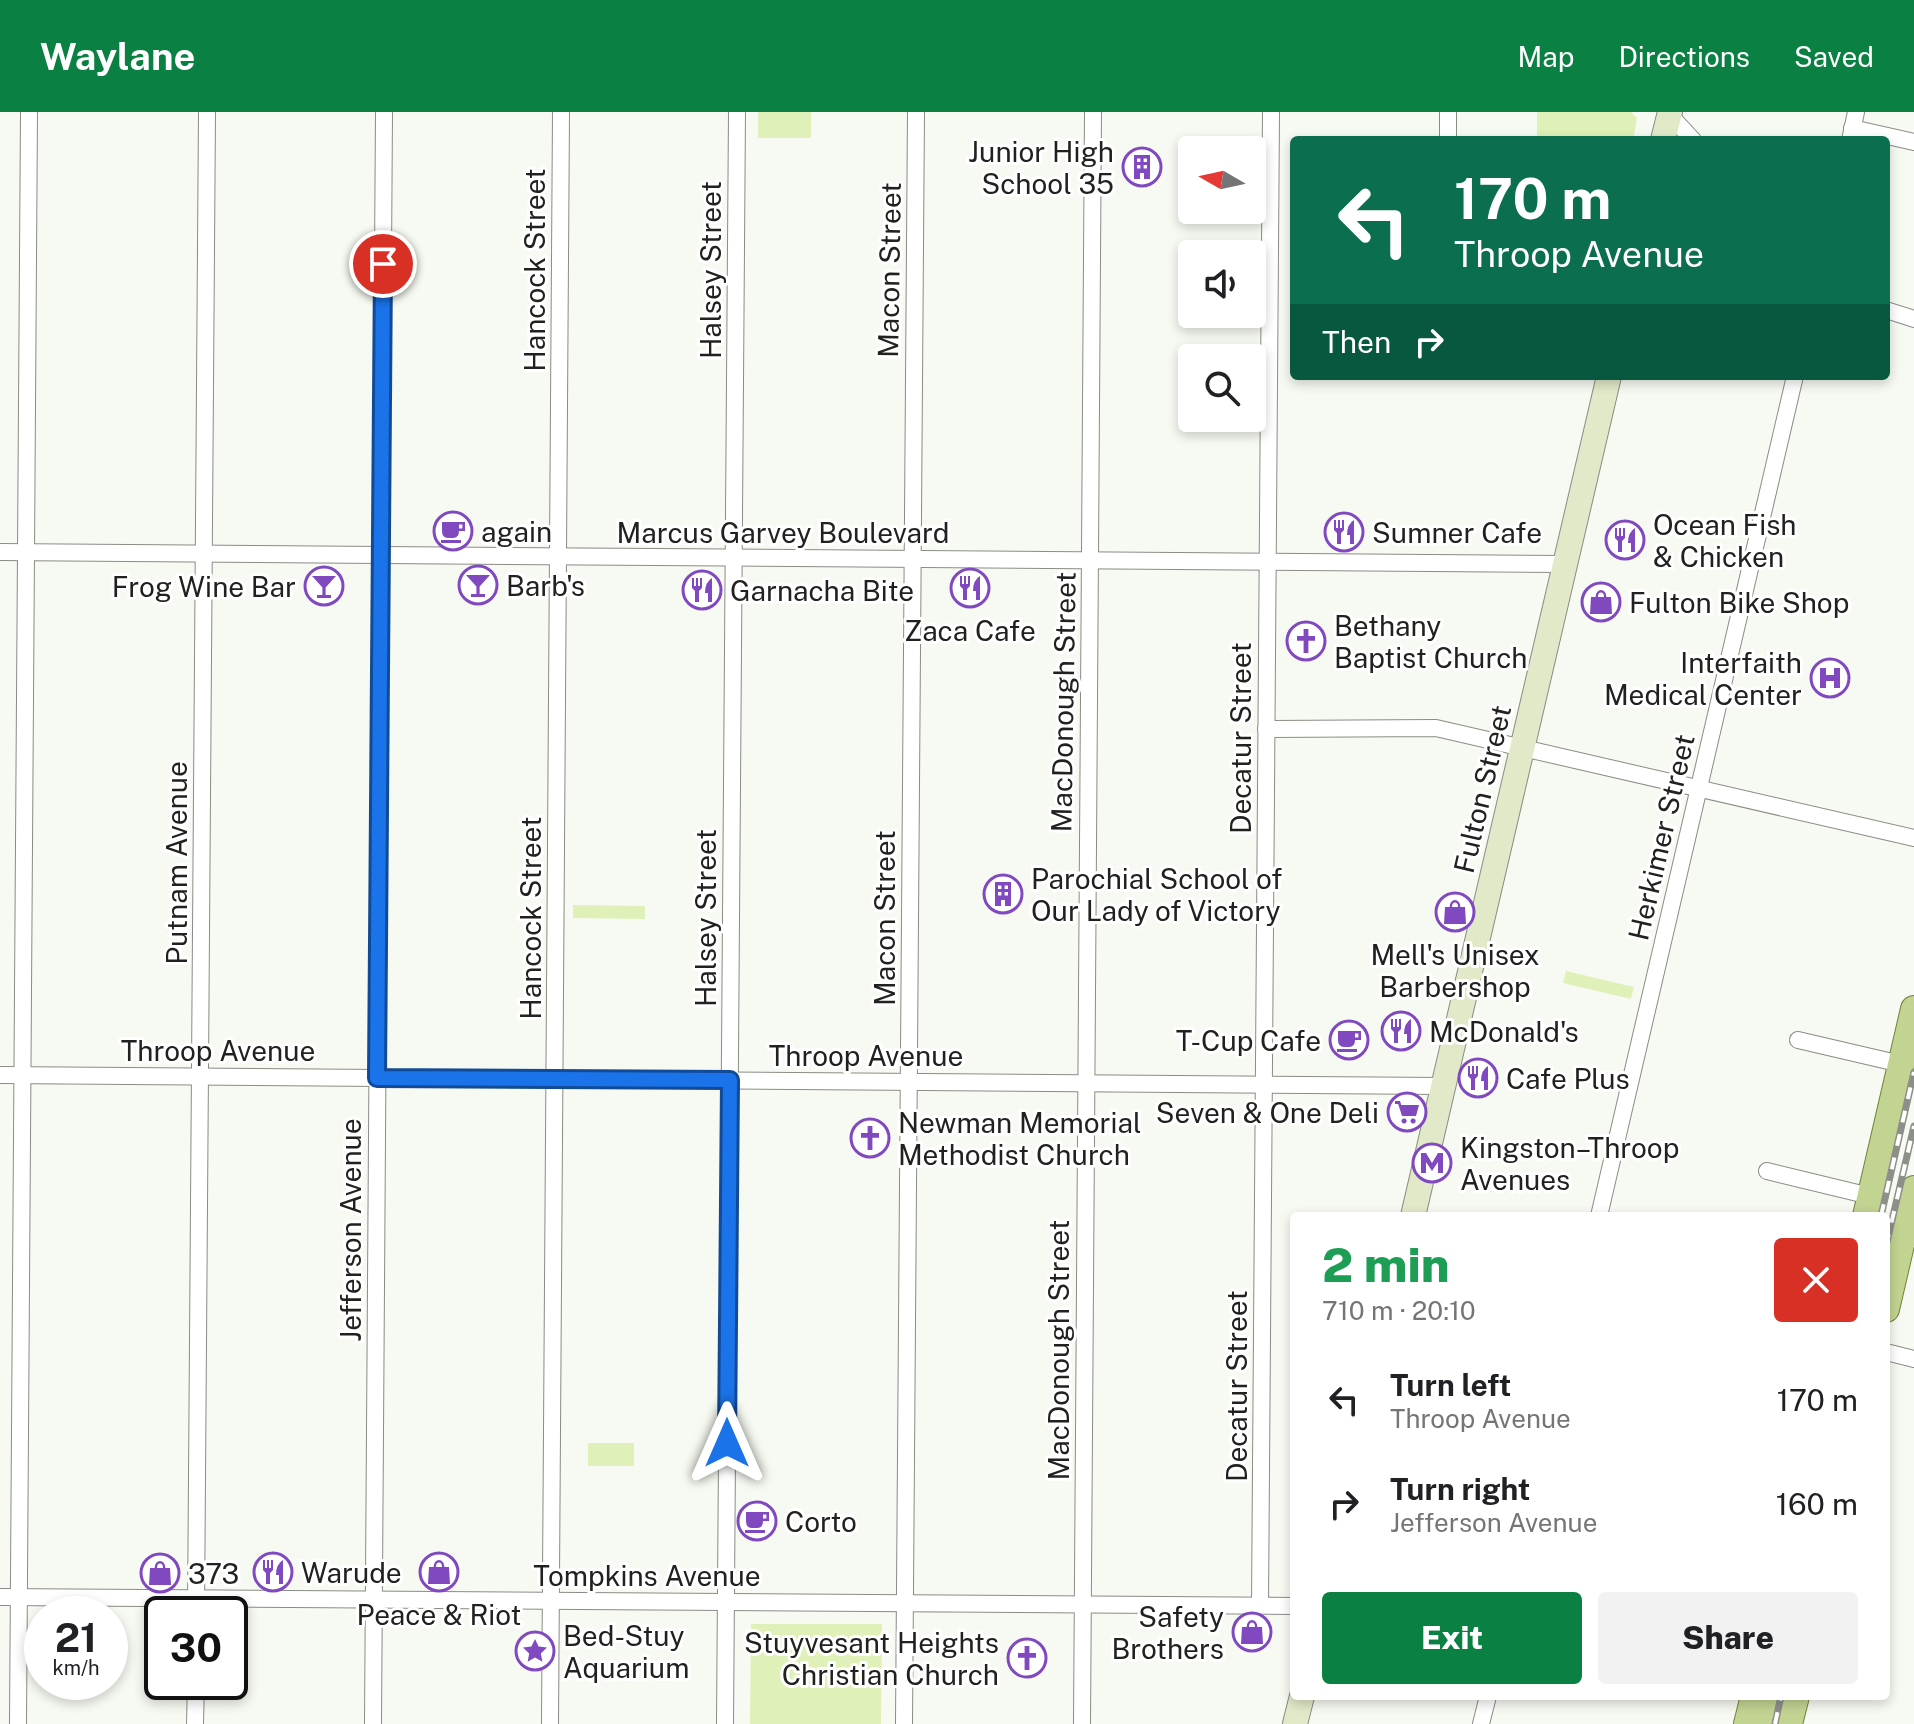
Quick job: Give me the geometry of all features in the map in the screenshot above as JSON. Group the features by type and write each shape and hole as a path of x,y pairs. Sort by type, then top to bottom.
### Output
{"main road":[{"path":"1664,136 1669,113"},
{"name":"Fulton Street","path":"1414,1212 1608,380"},
{"path":"1868,1206 1914,1009"},
{"path":"1890,1292 1914,1189"},
{"path":"1295,1724 1301,1700"},
{"path":"1747,1724 1753,1700"},
{"path":"1769,1724 1774,1700"},
{"path":"1789,1724 1795,1700"}],"street":[{"path":"18,1724 29,112"},
{"name":"Putnam Avenue","path":"196,1596 207,112"},
{"name":"Jefferson Avenue","path":"373,1724 384,112"},
{"name":"Hancock Street","path":"550,1724 561,112"},
{"name":"Halsey Street","path":"725,1724 737,112"},
{"name":"Macon Street","path":"904,1724 916,112"},
{"name":"MacDonough Street","path":"1082,1724 1093,112"},
{"name":"Decatur Street","path":"1260,1605 1271,112"},
{"path":"1448,112 1448,136"},
{"path":"1669,113 1689,136"},
{"path":"1853,127 1890,136"},
{"path":"1890,136 1914,142"},
{"path":"1890,311 1914,319"},
{"name":"Herkimer Street","path":"1600,1212 1794,380"},
{"name":"Marcus Garvey Boulevard","path":"0,552 1565,564"},
{"path":"1266,729 1436,728 1914,838"},
{"path":"1798,1040 1901,1064"},
{"name":"Throop Avenue","path":"0,1075 1444,1086"},
{"path":"1767,1171 1868,1206"},
{"path":"1890,1353 1914,1359"},
{"name":"Tompkins Avenue","path":"0,1597 144,1603"},
{"name":"Tompkins Avenue","path":"248,1604 373,1599 1290,1606"},
{"path":"195,1724 196,1700"},
{"path":"1481,1724 1487,1700"}],"green space":[{"path":"758,112 811,112 811,138 758,138"},
{"path":"1537,112 1631,112 1637,118 1634,136 1537,136"},
{"path":"573,905 645,906 645,919 573,918"},
{"path":"1566,971 1634,987 1631,999 1563,983"},
{"path":"588,1443 634,1443 634,1466 588,1466"},
{"path":"751,1624 882,1624 881,1724 750,1724"}],"railway":[{"path":"1882,1212 1914,1072"},
{"path":"1890,1229 1914,1126"},
{"path":"1775,1724 1780,1700"}],"place":[{"name":"Junior High School 35","path":"1142,167"},
{"name":"again","path":"453,531"},
{"name":"Sumner Cafe","path":"1344,532"},
{"name":"Ocean Fish & Chicken","path":"1625,540"},
{"name":"Barb's","path":"478,585"},
{"name":"Frog Wine Bar","path":"324,586"},
{"name":"Zaca Cafe","path":"970,588"},
{"name":"Garnacha Bite","path":"702,590"},
{"name":"Fulton Bike Shop","path":"1601,602"},
{"name":"Bethany Baptist Church","path":"1306,641"},
{"name":"Interfaith Medical Center","path":"1830,678"},
{"name":"Parochial School of Our Lady of Victory","path":"1003,894"},
{"name":"Mell's Unisex Barbershop","path":"1455,912"},
{"name":"McDonald's","path":"1401,1031"},
{"name":"T-Cup Cafe","path":"1349,1040"},
{"name":"Cafe Plus","path":"1478,1078"},
{"name":"Seven & One Deli","path":"1407,1112"},
{"name":"Newman Memorial Methodist Church","path":"870,1138"},
{"name":"Kingston–Throop Avenues","path":"1432,1163"},
{"name":"Corto","path":"757,1521"},
{"name":"Warude","path":"273,1572"},
{"name":"Peace & Riot","path":"439,1572"},
{"name":"373","path":"160,1573"},
{"name":"Safety Brothers","path":"1252,1632"},
{"name":"Bed-Stuy Aquarium","path":"535,1651"},
{"name":"Stuyvesant Heights Christian Church","path":"1027,1658"}],"route":[{"path":"383,264 377,1078 730,1080 727,1443"}]}
